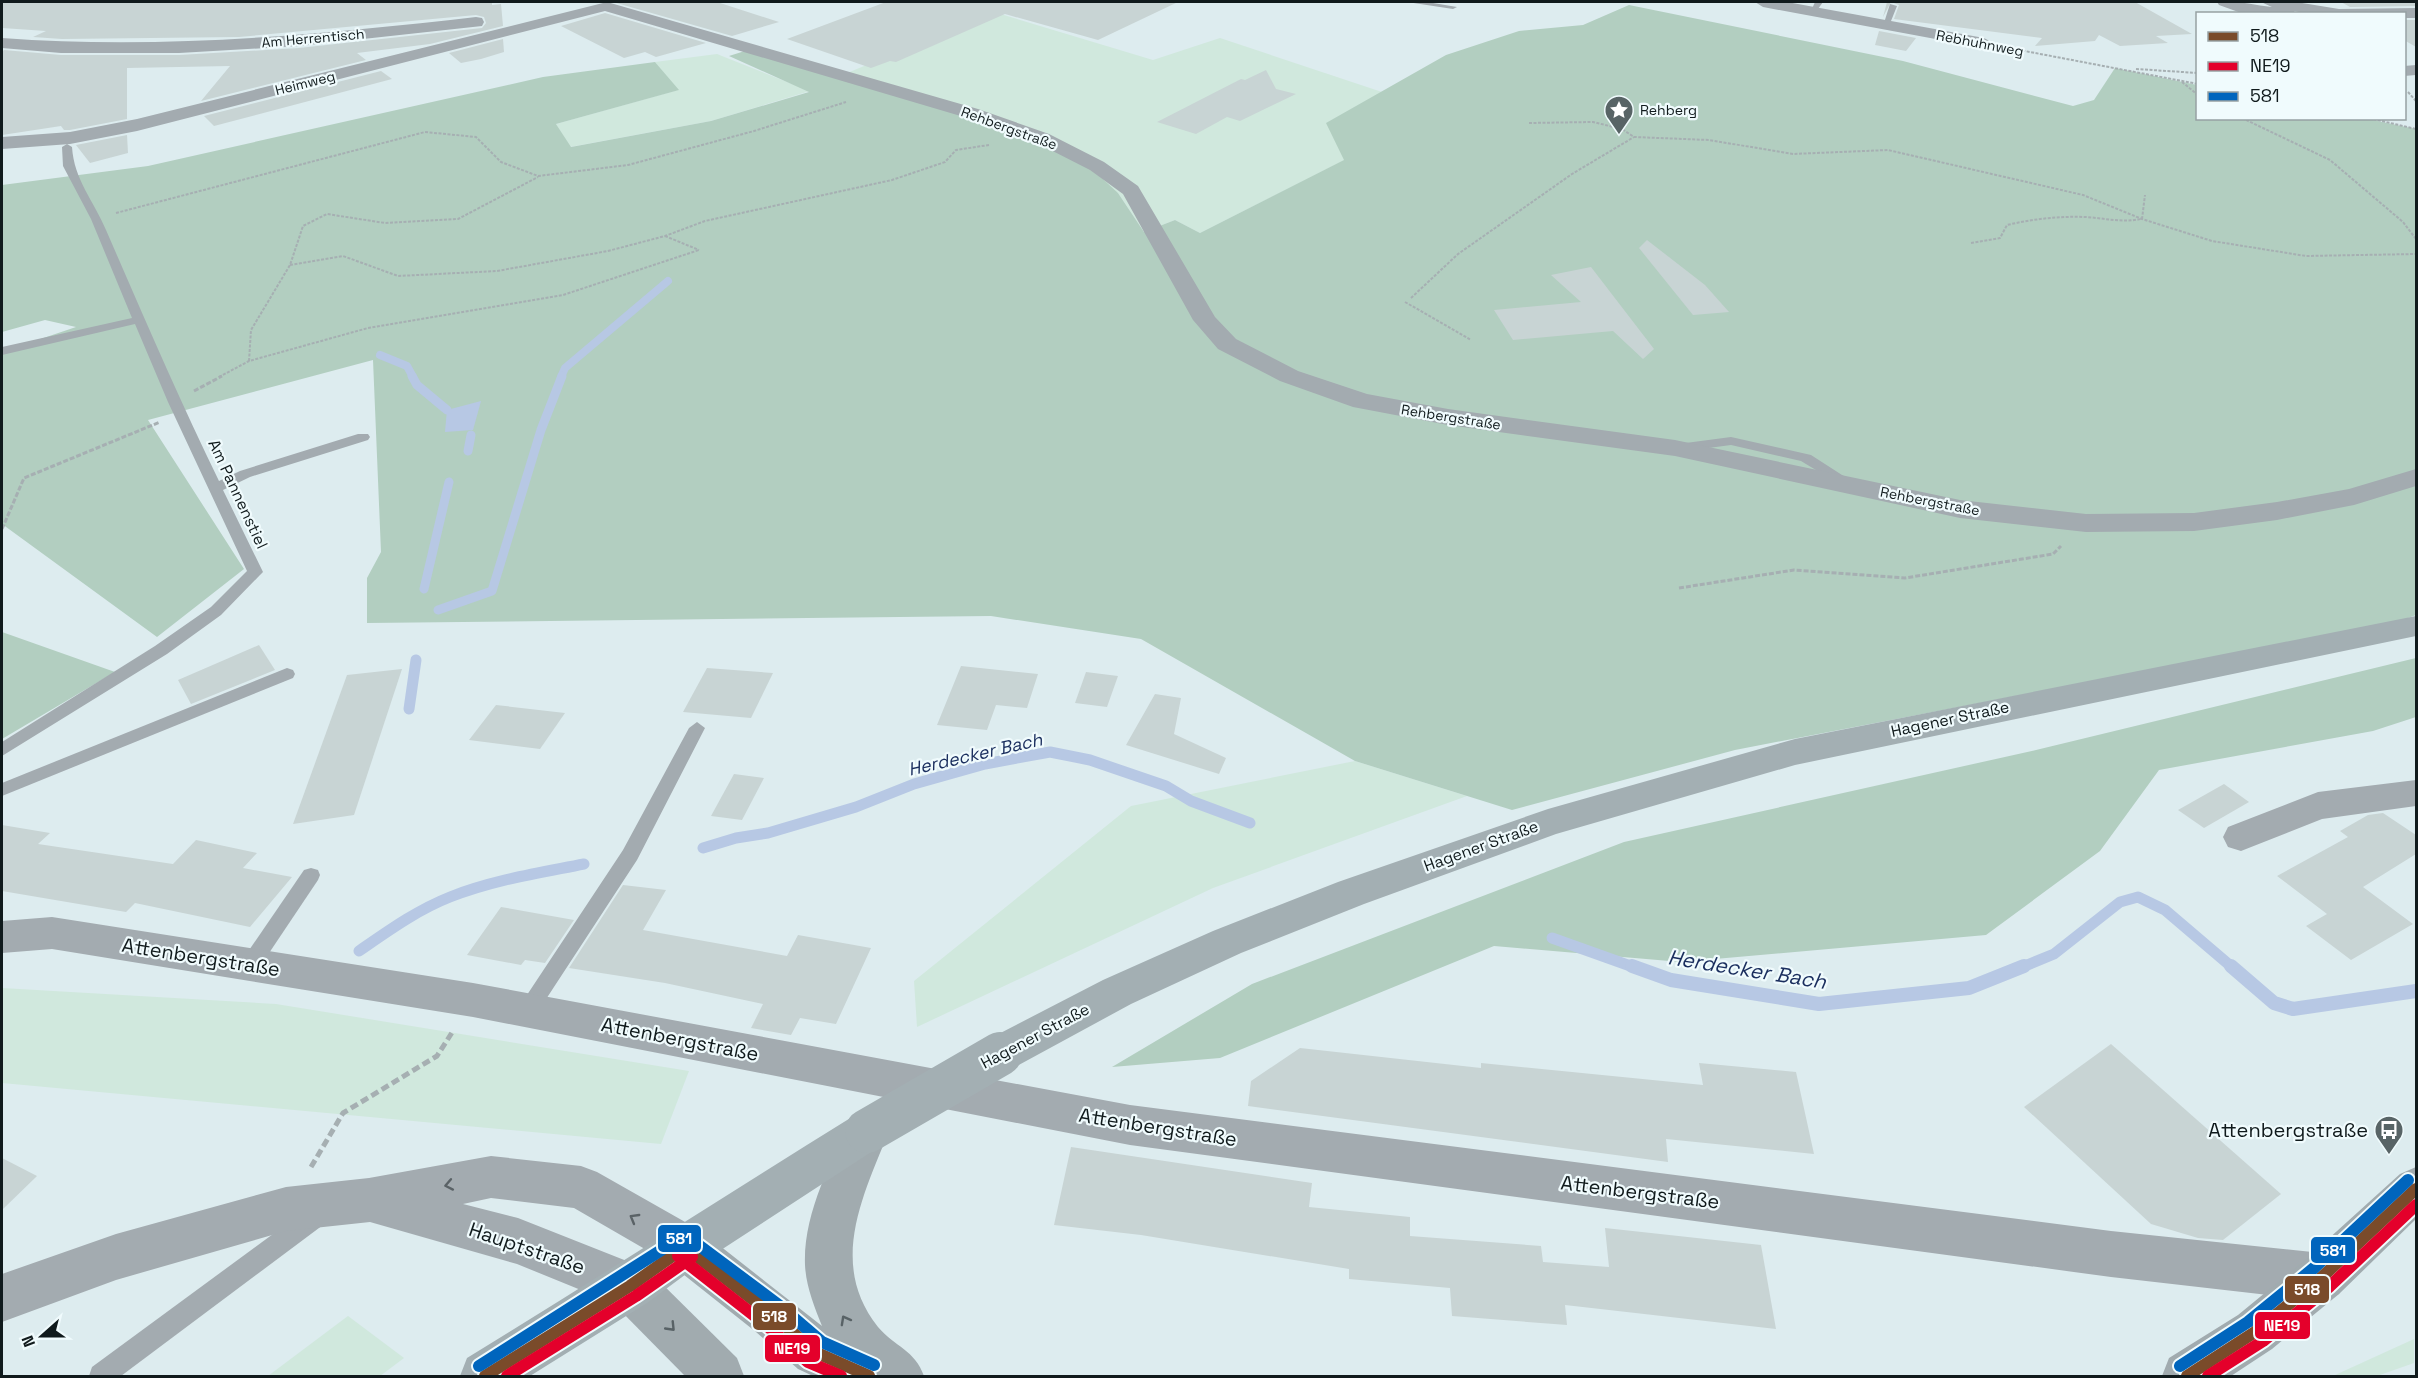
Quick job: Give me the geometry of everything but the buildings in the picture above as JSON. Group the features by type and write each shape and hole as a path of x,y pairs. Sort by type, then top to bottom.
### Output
{"main road":[{"name":"Hagener Straße","path":"630,1286 685,1247 867,1131 1000,1054 1117,992 1227,942 1351,893 1548,823 1795,752 2416,626"},
{"path":"485,1377 630,1286"},
{"path":"526,1377 630,1286"}],"street":[{"name":"Rebhuhnweg","path":"1763,2 1817,6 1886,24 1984,44"},
{"path":"2225,2 2250,10 2269,12"},
{"path":"2269,2 2330,12"},
{"path":"2320,2 2335,12"},
{"name":"Am Herrentisch","path":"2,43 130,48 251,43 455,25 614,4"},
{"name":"Rehbergstraße","path":"614,4 971,113 1042,138 1097,166 1131,190 1205,320 1227,344 1252,360 1289,376 1362,401 1448,417 1675,448 1960,509 2086,523 2194,522 2265,513 2354,497 2416,477"},
{"name":"Heimweg","path":"2,143 70,138 137,126 614,4"},
{"path":"2241,837 2318,806 2416,793"},
{"name":"Attenbergstraße","path":"2,937 52,933 473,1000 1130,1125 2099,1252 2322,1277"},
{"path":"867,1131 838,1203 828,1245 829,1287 845,1321 862,1346 899,1377"},
{"name":"Hauptstraße","path":"2,1298 116,1257 286,1209 352,1201 491,1177 581,1187 685,1247 773,1315 815,1352 869,1377"},
{"path":"2187,1377 2255,1332 2322,1277 2416,1189"},
{"name":"Hauptstraße","path":"352,1201 518,1241 630,1286 719,1377"}],"lane":[{"path":"1411,2 1453,6"},
{"path":"1886,24 1893,6"},
{"name":"Am Pannenstiel","path":"2,750 161,650 216,611 255,572 177,408 96,219 76,185 68,166 67,147"},
{"path":"2,351 138,320"},
{"path":"216,488 245,474 363,437"},
{"path":"2,790 287,674"},
{"path":"528,1010 630,855 697,728"},
{"path":"250,965 311,875"},
{"path":"101,1377 352,1201"}],"path":[{"name":"Rebhuhnweg","path":"1984,44 2196,84"},
{"path":"2114,67 2196,73"},
{"path":"2180,80 2196,93"},
{"path":"249,361 251,330 290,265 303,226 327,214 385,223 458,219 538,176 628,165 754,131 887,89"},
{"path":"2246,120 2330,160 2403,222 2416,239"},
{"path":"2378,120 2416,129"},
{"path":"1529,123 1593,122 1622,129 1634,137 1709,140 1793,154 1888,150 2083,195 2142,219 2212,241 2306,256 2416,254"},
{"path":"96,219 425,132 476,137 501,162 538,176"},
{"path":"1411,298 1458,254 1572,174 1634,137"},
{"path":"290,265 343,256 398,276 496,272 608,250 665,236 705,220 892,180 945,162 956,150 1042,138"},
{"path":"2142,219 2145,195"},
{"path":"1971,243 2000,238 2007,225 2027,219 2086,217 2124,223 2142,219"},
{"path":"2,530 24,478 177,408 249,361 368,328 563,295 699,250 665,236"},
{"path":"1405,302 1471,340"},
{"path":"1679,588 1794,570 1905,578 2053,554 2086,523"},
{"path":"286,1209 343,1113 437,1056 473,1000"}],"green space":[{"path":"1629,5 1903,61 2073,106 2094,100 2115,68 2196,85 2196,120 2373,120 2416,129 2416,615 2395,623 1735,750 1512,810 1355,761 1141,639 991,616 367,623 367,578 381,552 373,360 148,420 244,569 157,637 2,524 2,352 76,327 45,320 2,332 2,185 148,166 543,77 655,62 679,90 556,124 571,147 711,121 809,92 729,56 748,50 1019,131 1092,169 1118,193 1144,232 1175,220 1200,233 1344,160 1326,123 1446,55 1519,31 1583,25"},
{"path":"994,12 1153,60 1220,38 1382,92 1327,123 1345,160 1200,233 1175,220 1144,232 1118,193 840,76"},
{"path":"717,54 810,91 711,121 570,147 556,124 678,90 655,62"},
{"path":"2,632 115,672 2,739"},
{"path":"2416,658 2416,717 2373,731 2159,770 2100,851 1986,935 1681,962 1494,946 1220,1058 1112,1067 1252,984 1624,842 2036,750"},
{"path":"1355,761 1467,796 1213,888 917,1027 914,981 1131,806"},
{"path":"2,988 276,1004 689,1071 661,1144 2,1083"},
{"path":"348,1316 404,1358 380,1376 268,1376"},
{"path":"2414,1339 2414,1363 2377,1376 2333,1376"}],"water":[{"path":"481,401 473,430 445,432 447,410"}],"waterway":[{"path":"561,377 565,368 668,281"},
{"path":"380,355 407,366 413,377"},
{"path":"412,376 417,385 447,410"},
{"path":"438,610 492,591 541,430 562,376"},
{"path":"468,451 471,435"},
{"path":"424,589 449,482"},
{"path":"409,709 416,660"},
{"name":"Herdecker Bach","path":"703,848 736,838 768,833 856,807 914,784 985,764 1050,752 1090,760 1166,786 1191,801 1250,823"},
{"name":"Herdecker Bach","path":"359,951 414,915 450,897 499,881 584,864"},
{"name":"Herdecker Bach","path":"2020,968 2054,954 2120,902 2138,897 2165,910 2233,968"},
{"name":"Herdecker Bach","path":"1552,938 1636,968"},
{"name":"Herdecker Bach","path":"1632,966 1671,980 1819,1004 1969,988 2024,966"},
{"name":"Herdecker Bach","path":"2231,966 2274,1003 2293,1009 2416,991"}],"transit line":[{"name":"581","path":"2180,1366 2248,1322 2314,1268 2408,1180"},
{"name":"518","path":"2187,1376 2255,1332 2322,1277 2416,1189"},
{"name":"NE19","path":"2208,1376 2263,1341 2330,1286 2416,1205"},
{"name":"581","path":"479,1366 685,1235 780,1306 822,1342 874,1365"},
{"name":"518","path":"685,1247 773,1315 815,1352 869,1376"},
{"name":"518","path":"485,1376 630,1286 685,1247"},
{"name":"NE19","path":"678,1256 765,1324 808,1362 841,1376"},
{"name":"NE19","path":"507,1376 636,1296 692,1257"}],"place":[{"name":"Rehberg","path":"1619,136"},
{"name":"Attenbergstraße","path":"2389,1156"}]}
